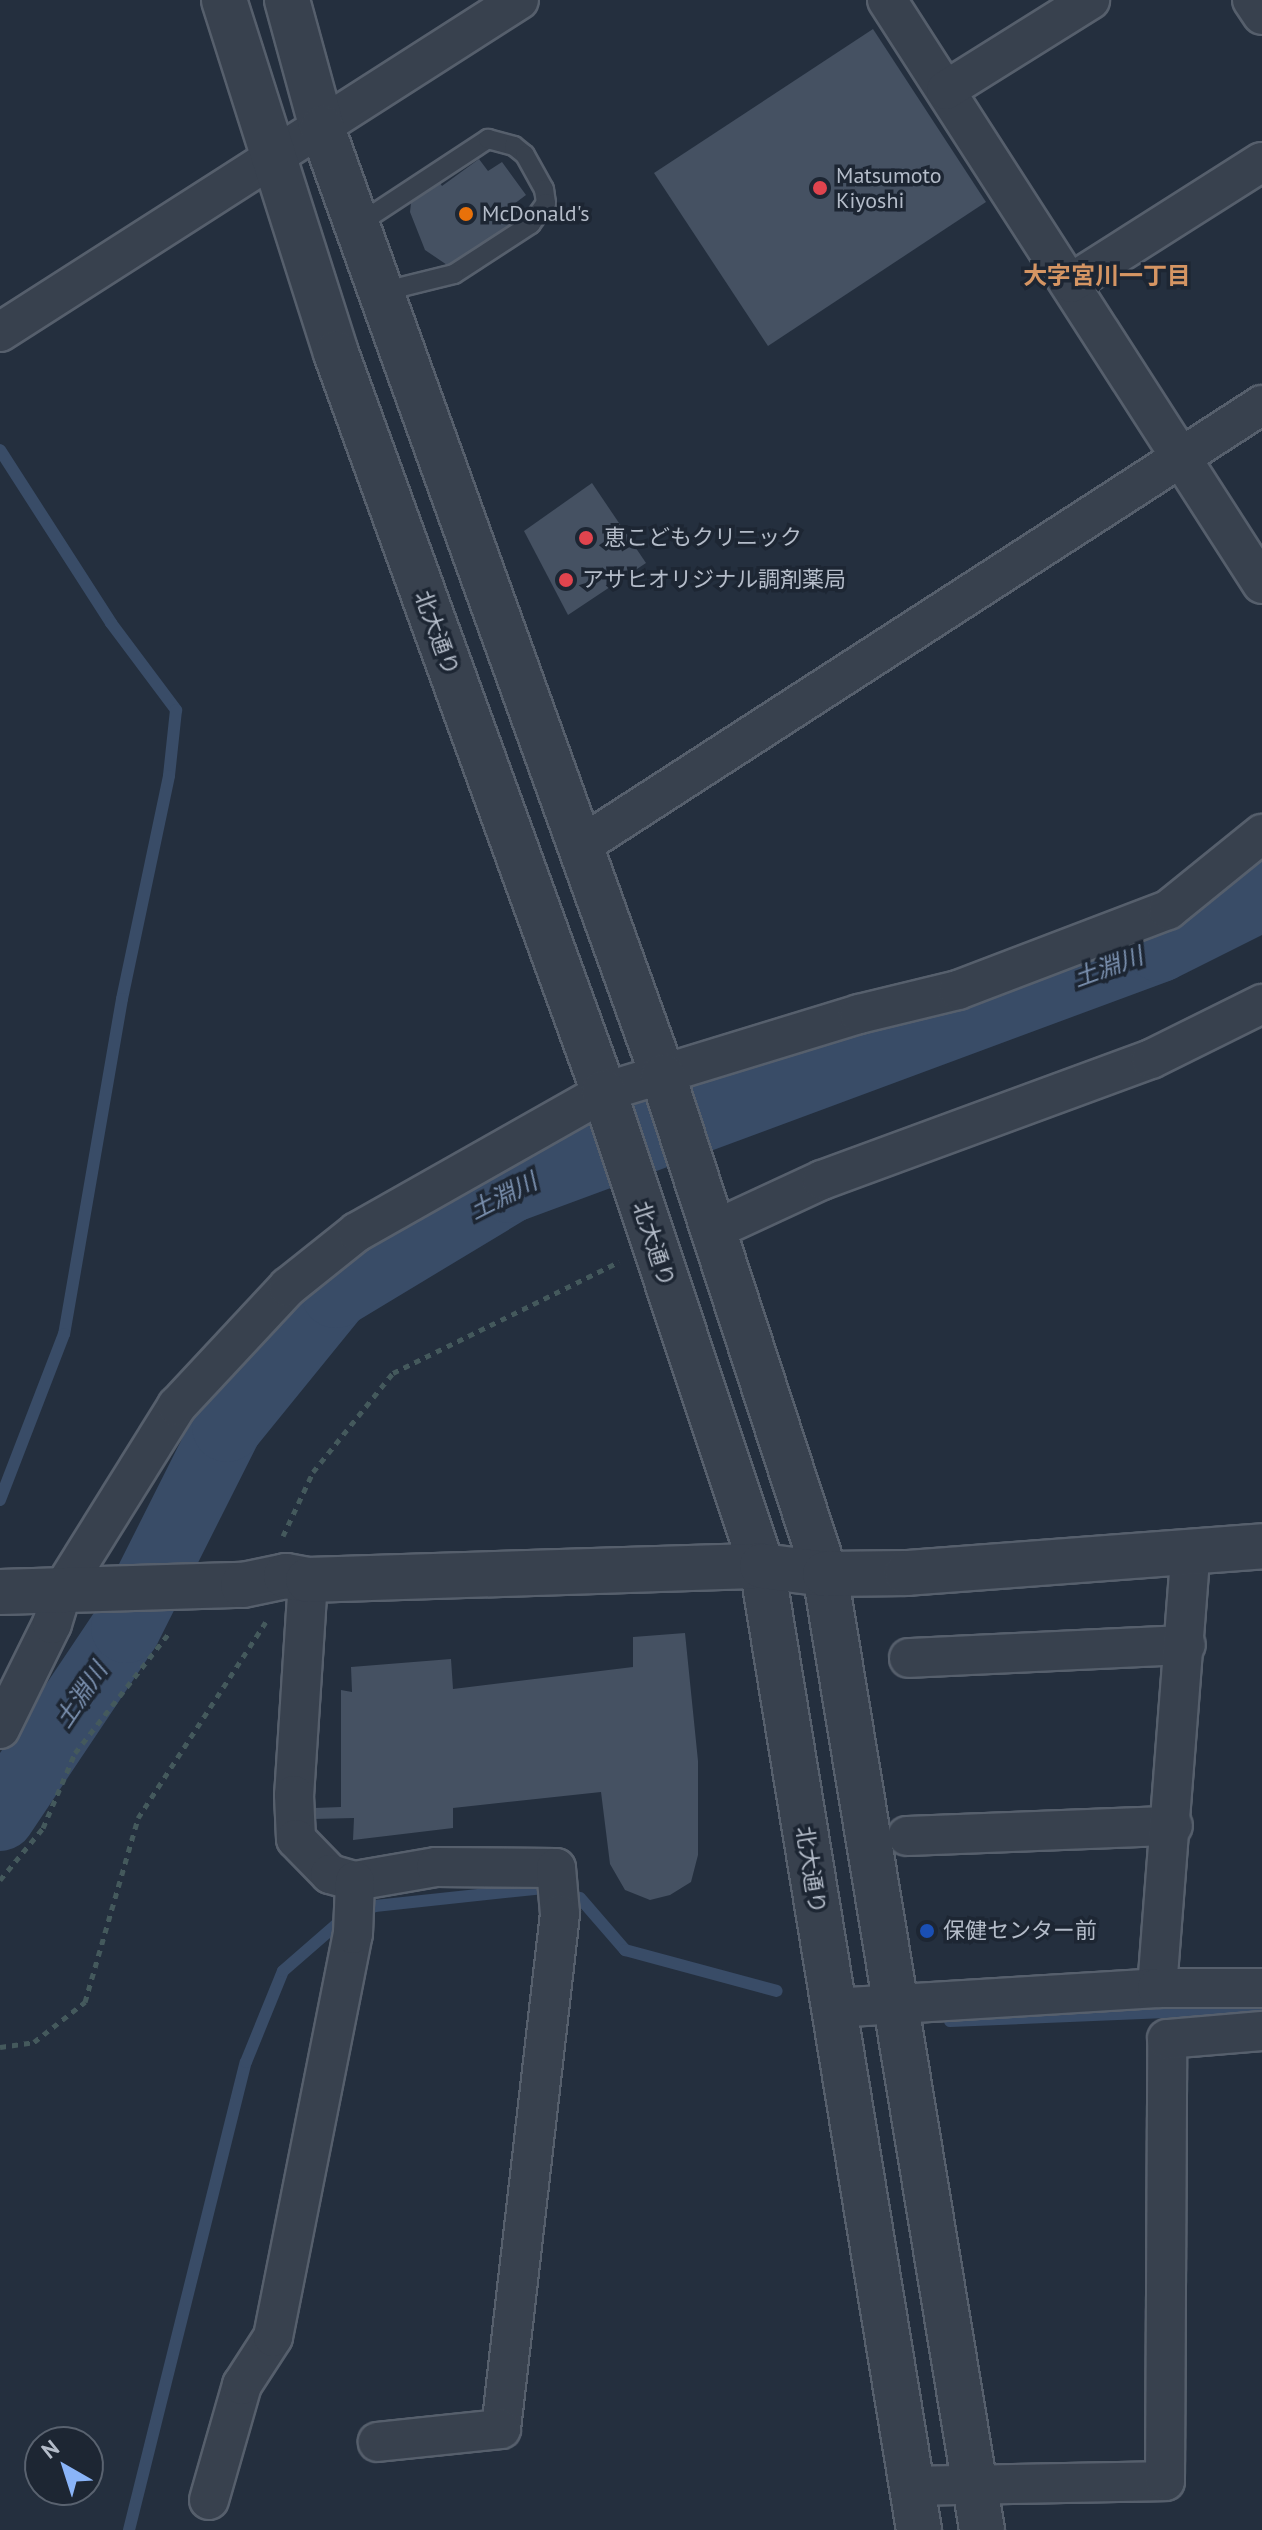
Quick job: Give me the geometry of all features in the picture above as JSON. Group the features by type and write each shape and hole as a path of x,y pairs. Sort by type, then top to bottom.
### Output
{"street":[{"name":"北大通り","path":"224,0 336,353 607,1102 638,1247 762,1566 919,2530"},
{"path":"287,0 322,128 582,845 711,1222 825,1574 982,2530"},
{"path":"0,332 519,0"},
{"path":"887,0 1184,456 1262,584"},
{"path":"946,90 1090,0"},
{"path":"1071,283 1262,162"},
{"path":"582,845 1262,405"},
{"path":"0,1729 52,1624 74,1591 177,1406 288,1287 357,1232 607,1102 859,1014 958,990 1168,910 1262,834"},
{"path":"711,1222 1151,1059 1262,1004"},
{"path":"4,1592 243,1585 296,1578 762,1566 825,1574 907,1573 1262,1546"},
{"path":"1157,1988 1173,1826 1191,1549"},
{"path":"209,2500 242,2385 273,2337 355,1907 330,1874 296,1839 296,1578"},
{"path":"909,1658 1186,1645"},
{"path":"907,1836 1173,1826"},
{"path":"355,1907 436,1867 556,1868 560,1914 501,2429 378,2442"},
{"path":"833,2008 1157,1988 1262,1988"},
{"path":"913,2486 974,2481 1165,2481 1167,2039 1262,2031"}],"lane":[{"path":"357,225 476,144 499,141 525,155 544,189 541,215 454,274 381,292"}],"path":[{"path":"0,2047 34,2042 85,2002 138,1818 296,1578 281,1539 313,1472 393,1373 638,1247"},
{"path":"0,1880 43,1828 75,1753 170,1632"}],"building":[{"name":"Matsumoto Kiyoshi","path":"873,29 986,202 768,346 654,173"},
{"name":"McDonald's","path":"479,159 488,171 502,162 526,195 514,204 522,216 479,250 488,262 470,275 461,263 453,269 425,250 410,212 412,194 436,177 442,186"},
{"path":"592,483 646,563 568,615 524,531"},
{"path":"685,1633 698,1761 698,1855 691,1882 670,1895 650,1900 625,1890 610,1864 601,1792 453,1808 453,1828 353,1840 354,1818 312,1819 314,1808 341,1807 341,1690 352,1692 351,1667 451,1659 453,1689 633,1667 633,1637"}],"waterway":[{"path":"0,450 111,623 176,710 169,776 122,999 64,1334 0,1500"},
{"name":"土淵川","path":"0,1816 126,1628 227,1427 336,1293 510,1188 1160,947 1262,896"},
{"path":"129,2530 246,2062 283,1971 336,1925 375,1906 544,1888 580,1898 625,1950 777,1991"},
{"path":"950,2021 1262,2008"}],"place":[{"name":"Matsumoto Kiyoshi","path":"820,188"},
{"name":"McDonald's","path":"466,214"},
{"name":"恵こどもクリニック","path":"586,538"},
{"name":"アサヒオリジナル調剤薬局","path":"566,580"},
{"name":"保健センター前","path":"927,1931"}],"district":[{"name":"大字宮川一丁目","path":"1107,276"}]}
